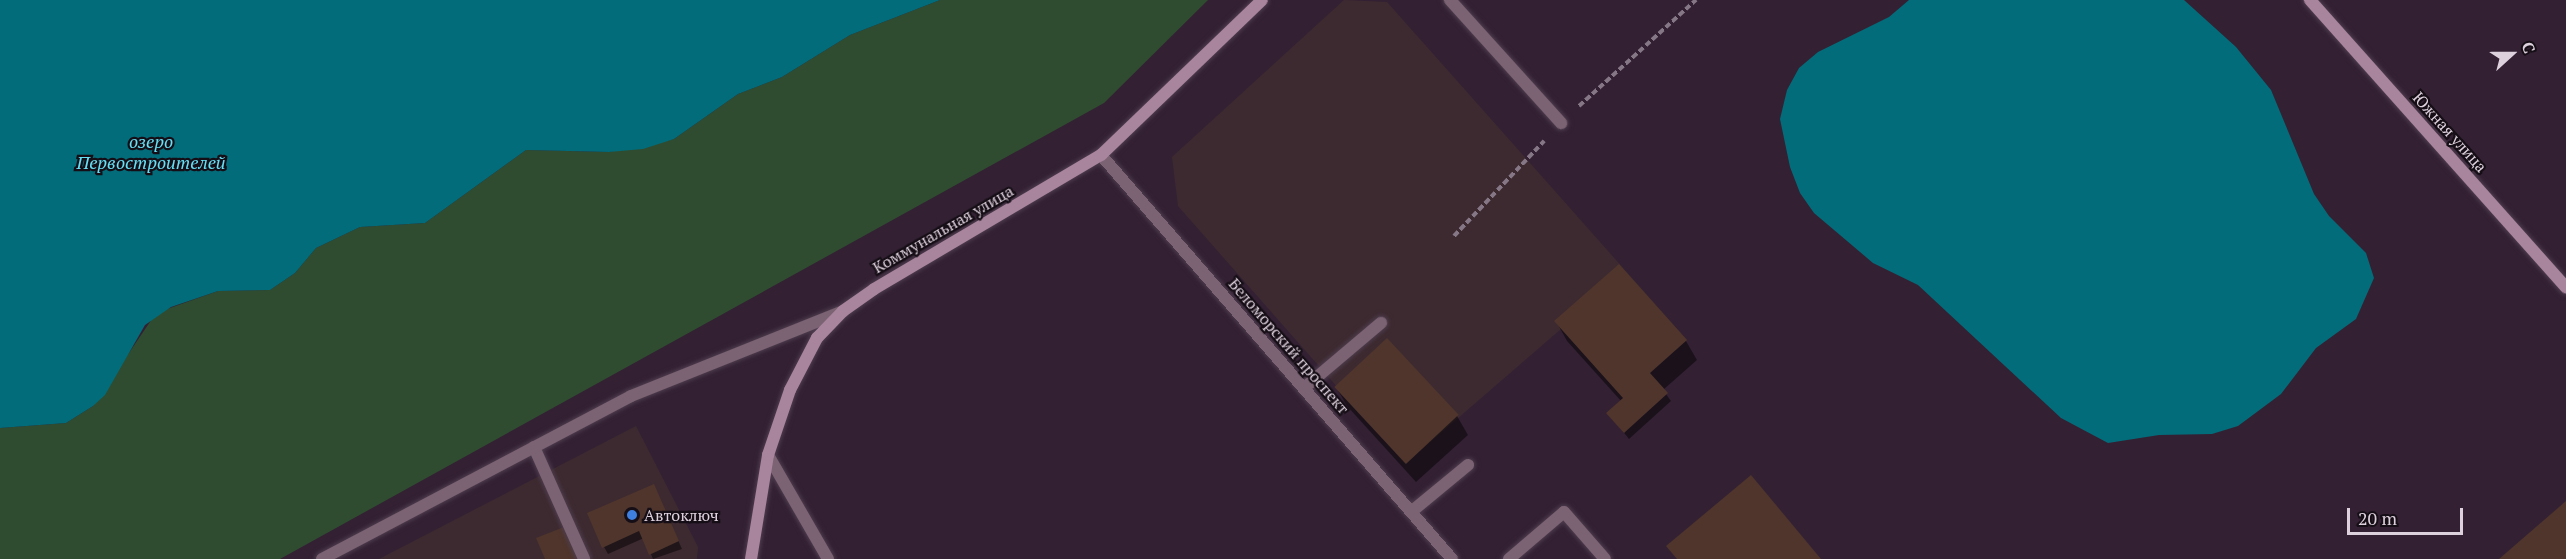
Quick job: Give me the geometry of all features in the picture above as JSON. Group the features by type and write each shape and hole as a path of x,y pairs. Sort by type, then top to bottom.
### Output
{"main road":[{"name":"Коммунальная улица","path":"751,559 768,455 790,390 817,338 843,311 1101,155 1262,0"},
{"name":"Южная улица","path":"2310,0 2566,287"}],"street":[{"path":"1450,0 1561,123"},
{"name":"Беломорский проспект","path":"1101,155 1452,559"},
{"path":"322,559 631,396 843,311"},
{"path":"1304,388 1381,323"},
{"path":"534,447 584,559"},
{"path":"768,455 828,559"},
{"path":"1411,512 1468,465"},
{"path":"1509,559 1564,512 1605,559"}],"shaded area":[{"path":"1344,0 1387,2 1687,340 1622,397 1561,329 1405,464 1178,206 1172,157"},
{"path":"636,426 698,547 697,559 379,559"}],"green space":[{"path":"940,0 1208,0 1104,103 280,559 0,559 0,428 66,423 93,406 156,313 218,291 270,290 295,273 316,248 360,227 425,223 526,150 609,152 674,139 738,94 782,77 850,35"}],"water":[{"name":"озеро Первостроителей","path":"0,0 940,0 850,35 782,77 738,94 674,139 643,149 609,152 526,150 425,223 360,227 316,248 295,273 270,290 218,291 171,307 145,325 105,395 93,406 66,423 0,428"},
{"path":"1909,0 2184,0 2236,47 2271,90 2314,194 2329,216 2366,253 2374,278 2356,319 2316,348 2281,394 2238,426 2212,434 2159,435 2108,443 2061,418 1918,285 1873,263 1814,213 1800,193 1790,167 1780,119 1787,90 1799,68 1818,52 1889,17"}],"building":[{"path":"1619,264 1687,340 1650,373 1668,393 1624,433 1606,413 1623,398 1554,321"},
{"path":"1387,338 1459,415 1406,464 1334,387"},
{"path":"1751,475 1821,559 1677,559 1666,546"},
{"path":"654,484 679,541 649,555 639,531 602,548 587,513"},
{"path":"2566,501 2566,559 2499,559"},
{"path":"569,525 581,559 545,559 536,538"}],"place":[{"name":"Автоключ","path":"632,515"}]}
